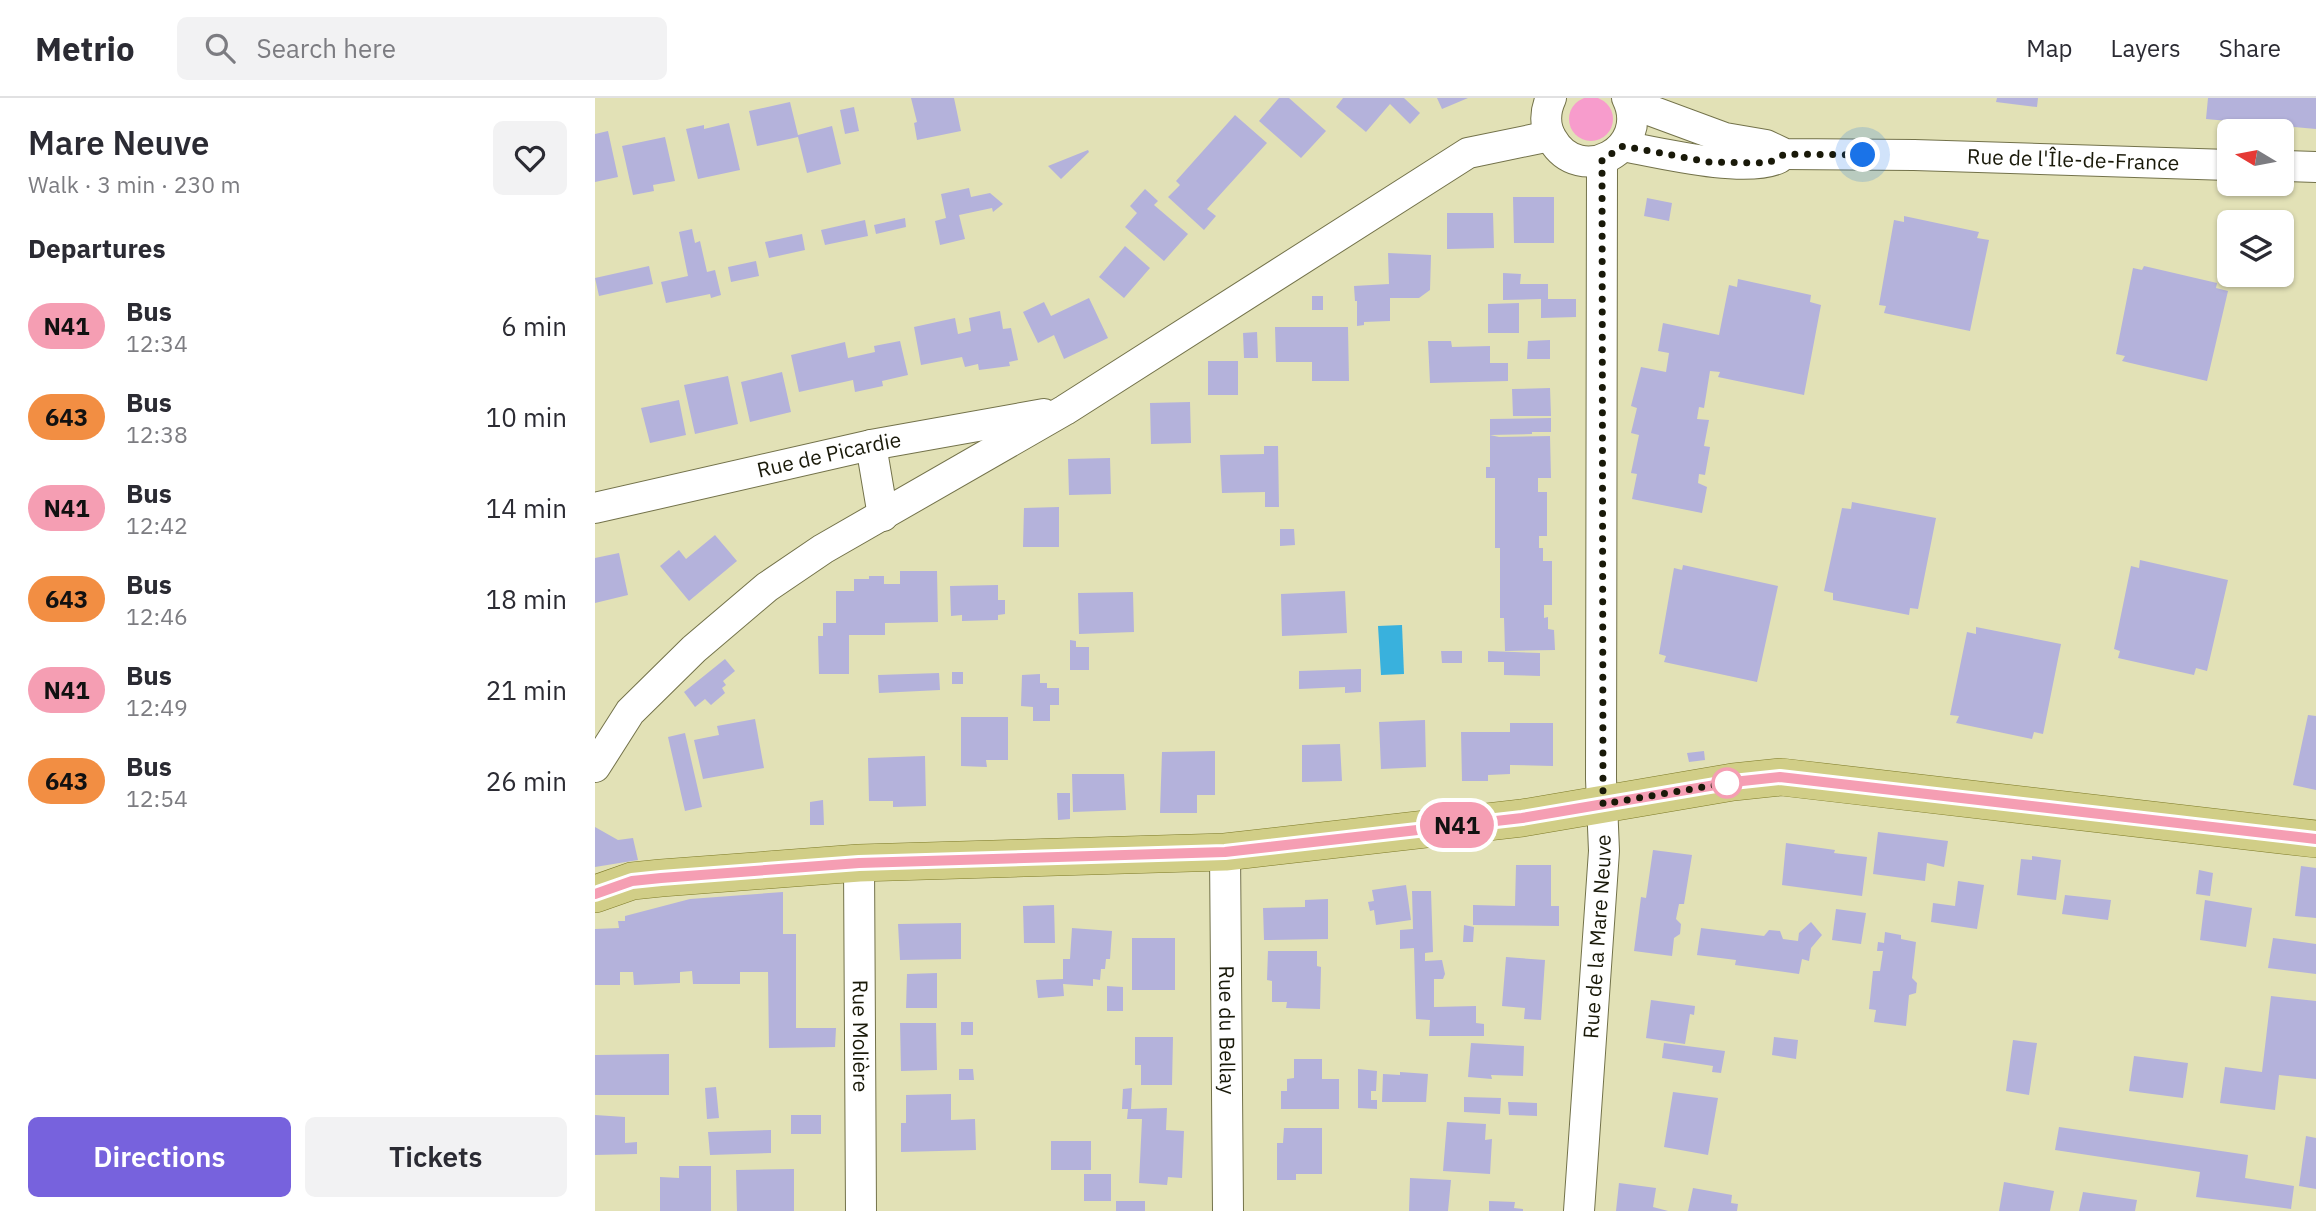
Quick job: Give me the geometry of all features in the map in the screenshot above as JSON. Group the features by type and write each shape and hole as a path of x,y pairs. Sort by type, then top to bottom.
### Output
{"main road":[{"path":"595,894 632,881 859,863 1225,852 1522,818 1733,782 1780,777 2316,839"}],"street":[{"path":"1551,98 1546,110 1550,136 1556,147 1577,160 1613,153 1709,162 1768,163 1785,154"},
{"path":"1629,101 1725,138 1766,145 1785,154"},
{"name":"Rue de la Mare Neuve","path":"1579,1211 1604,852 1613,153 1630,134 1633,121 1629,101"},
{"path":"595,767 630,712 694,649 767,587 823,549 1065,410 1468,152 1550,136"},
{"name":"Rue de l'Île-de-France","path":"1785,154 1914,155 2217,165"},
{"path":"2294,166 2316,167"},
{"name":"Rue de Picardie","path":"595,508 871,444 1065,410"},
{"path":"871,444 883,516"},
{"name":"Rue du Bellay","path":"1225,852 1229,1211"},
{"name":"Rue Molière","path":"859,863 861,1211"}],"shaded area":[{"path":"1591,97 1600,98 1607,103 1612,110 1612,128 1607,135 1600,140 1591,141 1582,140 1575,135 1570,128 1569,119 1570,110 1575,103 1582,98"}],"water":[{"path":"1402,625 1404,674 1381,675 1378,626"}],"building":[{"path":"911,98 954,98 961,131 917,140 914,123 917,122"},
{"path":"1279,98 1289,98 1326,131 1301,158 1259,121"},
{"path":"1343,98 1404,98 1420,113 1410,124 1390,104 1366,132 1336,107"},
{"path":"1437,98 1468,98 1442,109"},
{"path":"1997,98 2038,98 2037,107 1996,102"},
{"path":"2208,98 2316,98 2316,129 2294,127 2294,119 2206,119"},
{"path":"790,102 798,135 832,126 841,164 807,173 798,137 757,146 749,111"},
{"path":"854,107 859,131 845,134 840,110"},
{"path":"1235,115 1267,143 1207,209 1216,216 1204,230 1168,197 1180,185 1176,181"},
{"path":"729,123 740,170 698,179 686,129 704,125 704,129"},
{"path":"608,131 618,177 595,182 595,134"},
{"path":"665,137 675,181 653,185 654,191 633,195 622,146"},
{"path":"1088,150 1061,179 1048,166"},
{"path":"969,188 971,197 990,193 1003,204 993,212 992,208 959,215 965,239 940,245 935,221 946,218 941,194"},
{"path":"1145,189 1158,201 1154,205 1188,234 1164,261 1125,227 1137,213 1130,206"},
{"path":"1513,197 1554,197 1554,243 1514,243"},
{"path":"1647,198 1672,203 1669,221 1644,216"},
{"path":"1447,213 1493,213 1494,248 1447,249"},
{"path":"1904,216 1979,232 1977,238 1989,240 1970,331 1884,313 1886,306 1879,305 1894,220 1904,222"},
{"path":"905,218 906,227 876,234 874,225"},
{"path":"865,220 868,236 825,245 821,230"},
{"path":"692,229 695,243 700,241 707,272 715,270 721,295 711,298 710,294 666,303 661,282 688,276 679,232"},
{"path":"802,234 805,250 769,258 765,242"},
{"path":"1125,246 1150,268 1124,298 1099,277"},
{"path":"1388,253 1431,255 1430,290 1419,298 1390,298 1390,321 1364,322 1364,325 1357,326 1354,286 1389,284"},
{"path":"756,261 759,276 731,282 728,267"},
{"path":"649,266 653,284 599,296 595,278"},
{"path":"2144,266 2217,283 2216,288 2228,291 2207,381 2122,361 2125,356 2116,354 2133,268 2142,270"},
{"path":"1503,273 1521,274 1520,284 1548,284 1548,299 1576,299 1576,317 1541,318 1541,299 1503,300"},
{"path":"1738,279 1811,295 1810,302 1821,305 1804,395 1718,377 1720,372 1710,371 1704,408 1699,407 1697,419 1709,420 1704,446 1710,447 1705,475 1699,474 1698,483 1707,487 1702,513 1632,499 1637,474 1631,473 1639,435 1631,433 1637,408 1631,406 1641,367 1666,372 1669,353 1658,351 1663,323 1719,335 1729,285 1737,287"},
{"path":"1312,296 1323,296 1323,310 1312,310"},
{"path":"1089,298 1108,338 1064,359 1054,335 1038,343 1023,312 1044,302 1051,316"},
{"path":"1519,303 1519,333 1488,333 1488,304"},
{"path":"1000,311 1003,329 1011,328 1018,360 1009,362 1010,366 979,370 978,364 965,367 962,357 921,365 914,327 955,318 958,334 971,331 969,318"},
{"path":"1275,327 1348,327 1349,381 1312,381 1312,362 1276,362"},
{"path":"1257,332 1258,358 1244,358 1243,333"},
{"path":"1550,340 1550,359 1527,359 1528,341"},
{"path":"900,341 908,375 882,381 883,386 855,392 853,380 799,392 791,355 845,342 848,358 875,352 874,346"},
{"path":"1428,341 1451,341 1452,347 1490,346 1490,363 1508,363 1508,381 1430,383"},
{"path":"1208,361 1238,361 1238,395 1208,395"},
{"path":"782,372 791,412 750,422 741,382"},
{"path":"728,376 738,424 695,434 684,385"},
{"path":"1550,388 1551,416 1513,416 1512,389"},
{"path":"679,400 686,435 650,443 641,408"},
{"path":"1190,402 1191,443 1151,444 1150,403"},
{"path":"1551,418 1551,432 1490,435 1490,419"},
{"path":"1490,435 1550,436 1551,478 1538,478 1538,492 1547,492 1547,536 1539,536 1539,548 1543,548 1543,561 1552,561 1552,605 1544,605 1544,618 1548,617 1548,629 1554,630 1555,650 1505,651 1504,618 1500,618 1500,548 1495,548 1495,478 1486,478 1486,467 1490,467"},
{"path":"1264,446 1278,446 1279,507 1265,507 1265,492 1222,493 1220,455 1264,454"},
{"path":"1110,458 1111,494 1069,495 1068,459"},
{"path":"1852,502 1936,518 1918,609 1910,608 1909,615 1833,600 1833,593 1824,591 1842,508 1851,509"},
{"path":"1059,507 1059,547 1023,547 1024,508"},
{"path":"1280,529 1294,529 1295,545 1280,546"},
{"path":"715,535 737,561 689,601 660,566 679,550 686,559"},
{"path":"619,553 628,595 595,603 595,558"},
{"path":"2140,560 2228,580 2207,671 2196,668 2194,675 2118,658 2120,651 2114,649 2131,566 2139,568"},
{"path":"1683,565 1778,586 1757,682 1664,662 1666,656 1659,654 1674,568 1682,570"},
{"path":"900,571 937,571 938,622 885,623 885,635 849,635 849,674 819,674 818,636 823,636 823,623 836,623 836,591 854,591 854,579 869,579 869,576 884,576 884,584 900,584"},
{"path":"998,585 998,600 1005,600 1005,614 998,615 998,620 962,621 962,615 951,616 950,586"},
{"path":"1345,591 1347,633 1282,636 1281,594"},
{"path":"1133,592 1134,632 1079,634 1078,593"},
{"path":"1976,627 2061,644 2043,734 2034,732 2032,739 1956,723 1959,716 1950,715 1967,632 1976,634"},
{"path":"1070,640 1076,641 1076,647 1089,647 1089,670 1070,670"},
{"path":"1441,651 1462,651 1462,663 1442,663"},
{"path":"1488,651 1540,653 1540,676 1504,675 1504,662 1488,662"},
{"path":"725,659 735,671 723,681 726,685 722,688 725,693 711,705 705,699 695,707 684,692"},
{"path":"1361,669 1361,692 1345,693 1345,687 1299,689 1299,671"},
{"path":"952,672 963,672 963,684 952,684"},
{"path":"939,673 940,690 879,693 878,675"},
{"path":"1040,674 1040,683 1047,683 1047,688 1059,688 1059,705 1050,705 1050,721 1033,721 1033,707 1021,706 1022,675"},
{"path":"2308,715 2316,716 2316,790 2293,785"},
{"path":"961,717 1008,717 1008,760 986,760 987,767 961,766"},
{"path":"755,719 764,768 703,779 694,740 719,735 717,726"},
{"path":"1425,720 1426,767 1381,769 1379,722"},
{"path":"1510,723 1553,723 1553,766 1510,765 1510,774 1488,775 1488,781 1462,781 1461,732 1510,732"},
{"path":"685,733 702,807 685,811 668,737"},
{"path":"1340,744 1342,781 1302,782 1302,745"},
{"path":"1215,751 1215,795 1197,795 1197,813 1160,813 1162,752"},
{"path":"1704,751 1705,760 1689,762 1687,753"},
{"path":"925,756 926,806 893,807 893,801 869,801 868,758"},
{"path":"1072,774 1124,774 1126,810 1073,812"},
{"path":"1057,793 1070,793 1070,819 1058,820"},
{"path":"823,800 824,825 810,825 810,802"},
{"path":"595,827 618,840 633,838 638,860 595,867"},
{"path":"1878,832 1948,841 1944,867 1927,863 1925,881 1873,874"},
{"path":"1786,843 1867,857 1862,896 1782,885"},
{"path":"1653,850 1692,855 1684,904 1679,904 1676,919 1681,924 1680,934 1674,938 1672,956 1634,951 1641,897 1646,898"},
{"path":"2032,856 2061,860 2056,900 2017,895 2021,859 2032,860"},
{"path":"1516,865 1551,865 1551,906 1559,906 1559,926 1473,925 1473,905 1515,906"},
{"path":"2301,866 2316,868 2316,918 2295,916"},
{"path":"2199,870 2213,873 2210,896 2196,894"},
{"path":"1958,881 1984,885 1977,929 1931,922 1933,903 1955,906"},
{"path":"1406,885 1411,920 1376,925 1374,910 1370,911 1368,902 1374,901 1372,890"},
{"path":"1412,891 1431,891 1433,952 1425,953 1425,961 1442,960 1445,974 1443,979 1434,979 1434,1007 1476,1006 1476,1023 1484,1024 1484,1036 1429,1036 1430,1020 1416,1019 1414,948 1400,949 1400,930 1413,929"},
{"path":"783,892 783,934 796,934 796,1028 836,1028 835,1047 769,1048 768,972 740,972 740,984 693,984 692,971 680,972 680,983 634,985 633,972 620,972 620,985 595,985 595,929 619,928 618,921 625,921 625,916 690,899"},
{"path":"2065,895 2111,900 2108,920 2062,914"},
{"path":"1328,899 1328,939 1264,940 1263,908 1305,907 1305,900"},
{"path":"2205,900 2252,908 2246,947 2200,940"},
{"path":"1054,905 1055,943 1024,943 1023,906"},
{"path":"1836,909 1866,913 1861,944 1832,940"},
{"path":"1811,922 1822,935 1811,948 1809,961 1802,959 1799,974 1735,965 1736,960 1697,955 1701,928 1764,936 1769,930 1780,931 1783,939 1798,941 1799,933"},
{"path":"961,923 961,959 900,960 898,924"},
{"path":"1464,925 1474,927 1473,942 1463,942"},
{"path":"1072,928 1112,931 1110,959 1106,959 1105,969 1101,969 1100,980 1093,979 1093,986 1063,984 1064,996 1038,998 1036,980 1063,979 1063,959 1070,959"},
{"path":"1885,932 1916,942 1912,978 1917,983 1916,993 1909,995 1906,1026 1874,1022 1876,1010 1869,1009 1873,971 1880,971 1883,951 1877,951 1878,942 1884,943"},
{"path":"1132,938 1175,938 1175,990 1132,990"},
{"path":"2273,938 2316,944 2316,974 2268,968"},
{"path":"1268,951 1317,951 1317,966 1321,967 1320,1009 1286,1008 1287,1002 1272,1002 1272,981 1267,980"},
{"path":"1506,957 1545,960 1541,1020 1524,1019 1525,1008 1502,1006"},
{"path":"937,973 937,1008 906,1008 907,974"},
{"path":"1107,986 1123,987 1123,1011 1107,1011"},
{"path":"2271,996 2316,1001 2316,1079 2279,1075 2275,1110 2220,1103 2225,1067 2262,1072"},
{"path":"1651,1000 1695,1006 1694,1015 1690,1014 1685,1044 1646,1038"},
{"path":"961,1022 973,1022 973,1035 961,1035"},
{"path":"900,1023 936,1023 937,1070 901,1071"},
{"path":"1135,1037 1173,1037 1172,1085 1141,1085 1141,1065 1135,1065"},
{"path":"1774,1037 1798,1040 1796,1059 1772,1055"},
{"path":"2013,1040 2037,1043 2029,1095 2006,1091"},
{"path":"1471,1043 1524,1046 1523,1076 1491,1075 1492,1079 1468,1077"},
{"path":"1664,1043 1725,1051 1721,1073 1712,1072 1713,1066 1662,1058"},
{"path":"669,1054 669,1095 595,1095 595,1055"},
{"path":"2134,1056 2188,1063 2183,1098 2129,1091"},
{"path":"1294,1059 1322,1059 1322,1079 1339,1079 1339,1109 1281,1109 1281,1091 1287,1091 1287,1079 1294,1078"},
{"path":"959,1069 973,1069 974,1080 959,1080"},
{"path":"1358,1069 1377,1071 1376,1091 1371,1091 1371,1100 1377,1100 1377,1109 1358,1108"},
{"path":"1400,1072 1428,1074 1426,1102 1382,1102 1383,1074 1400,1075"},
{"path":"716,1087 719,1118 707,1119 705,1088"},
{"path":"1132,1088 1131,1109 1167,1108 1166,1130 1184,1131 1182,1178 1168,1177 1167,1185 1139,1183 1142,1119 1127,1119 1128,1109 1122,1109 1123,1089"},
{"path":"1673,1092 1718,1098 1708,1155 1664,1147"},
{"path":"951,1094 951,1120 975,1119 976,1150 901,1152 901,1123 906,1123 906,1095"},
{"path":"1464,1097 1501,1098 1500,1114 1464,1112"},
{"path":"1508,1102 1537,1103 1537,1116 1509,1115"},
{"path":"595,1115 625,1117 625,1143 637,1142 637,1154 595,1155"},
{"path":"791,1115 821,1115 821,1134 791,1134"},
{"path":"1447,1122 1486,1124 1485,1140 1492,1139 1490,1174 1443,1171"},
{"path":"2059,1127 2248,1155 2245,1178 2294,1186 2291,1209 2196,1197 2200,1172 2055,1150"},
{"path":"1284,1128 1322,1128 1322,1174 1296,1174 1296,1180 1277,1180 1277,1143 1283,1143"},
{"path":"771,1130 771,1153 710,1155 708,1132"},
{"path":"2306,1136 2316,1138 2316,1189 2299,1186"},
{"path":"1051,1141 1091,1141 1091,1170 1051,1170"},
{"path":"679,1166 711,1166 711,1211 660,1211 660,1177 679,1178"},
{"path":"794,1169 794,1211 737,1211 736,1170"},
{"path":"1084,1174 1111,1174 1111,1201 1084,1201"},
{"path":"1410,1178 1451,1180 1448,1211 1409,1211"},
{"path":"2004,1182 2054,1191 2050,1211 1999,1211"},
{"path":"1619,1183 1656,1188 1653,1207 1668,1211 1616,1211"},
{"path":"1693,1188 1732,1195 1731,1203 1738,1204 1737,1211 1688,1211"},
{"path":"2083,1192 2137,1200 2135,1211 2079,1211"},
{"path":"1116,1201 1145,1201 1145,1211 1116,1211"},
{"path":"1489,1201 1515,1202 1514,1208 1523,1211 1489,1211"}],"bus line":[{"name":"N41","path":"595,894 632,881 859,863 1225,852 1522,818 1733,782 1780,777 2316,839"}],"route":[{"path":"1727,783 1733,782 1603,804 1602,160 1623,146 1709,162 1768,163 1785,154 1863,155"}]}
